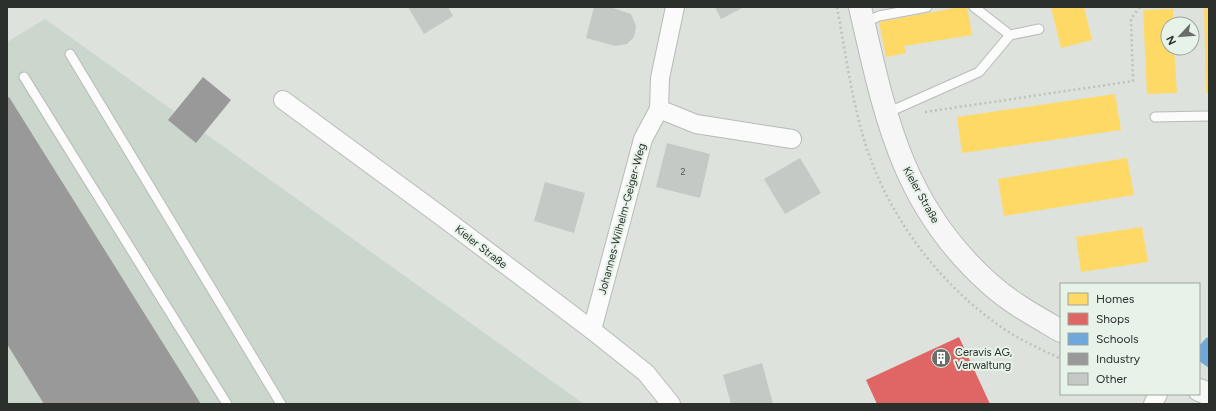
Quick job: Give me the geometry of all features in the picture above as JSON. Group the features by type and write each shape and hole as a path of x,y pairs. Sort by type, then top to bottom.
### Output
{"main road":[{"name":"Kieler Straße","path":"862,15 891,109 900,159 914,188 934,221 962,256 991,285 1032,314 1060,330"}],"street":[{"name":"Johannes-Wilhelm-Geiger-Weg","path":"592,330 643,139 659,110 660,78 675,7"},
{"name":"Kieler Straße","path":"283,100 441,216 592,330 646,373 671,404"},
{"path":"659,110 696,124 792,139"},
{"path":"1153,404 1158,395"}],"lane":[{"path":"862,15 879,16 927,7"},
{"path":"974,7 1010,35"},
{"path":"891,109 979,72 1010,35 1039,29"},
{"path":"70,54 281,404"},
{"path":"24,77 227,404"},
{"path":"1155,117 1209,116"}],"path":[{"path":"891,109 900,116 1133,81 1131,19 1140,7"}],"shaded area":[{"path":"45,19 584,404 7,404 7,42"}],"building: Homes":[{"path":"967,7 972,35 904,46 906,53 886,57 879,22"},
{"path":"1051,7 1084,7 1092,40 1061,48"},
{"path":"1204,7 1209,7 1209,93 1206,93"},
{"path":"1173,9 1173,16 1160,16 1160,56 1175,56 1177,93 1147,94 1143,10"},
{"path":"1115,94 1121,130 962,153 957,117"},
{"path":"1127,158 1134,195 1004,216 998,179"},
{"path":"1142,227 1148,262 1081,272 1076,237"}],"building: Shops":[{"name":"Ceravis AG, Verwaltung","path":"959,337 990,404 877,404 866,380"}],"building: Schools":[{"path":"1207,337 1209,340 1209,368 1200,362 1200,345"}],"building: Industry":[{"path":"203,77 231,100 196,143 168,120"},
{"path":"9,97 201,404 44,404 7,344 7,98"}],"building: Other":[{"path":"408,7 448,7 453,16 424,34"},
{"path":"594,7 610,7 631,14 636,26 634,37 627,44 615,46 586,38"},
{"path":"715,7 744,7 721,19"},
{"path":"667,143 710,154 700,198 656,187"},
{"path":"800,158 821,193 785,214 764,179"},
{"path":"545,182 585,193 574,233 534,221"},
{"path":"762,363 773,404 731,404 723,375"}],"place":[{"name":"Ceravis AG, Verwaltung","path":"941,358"}]}
